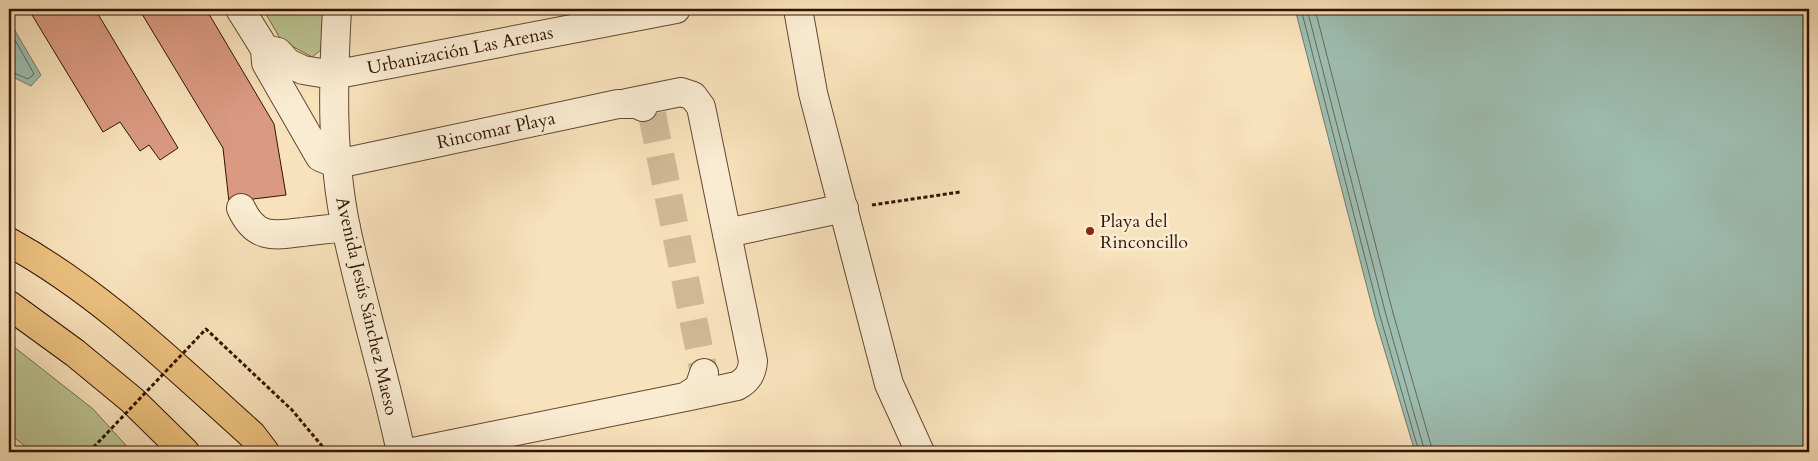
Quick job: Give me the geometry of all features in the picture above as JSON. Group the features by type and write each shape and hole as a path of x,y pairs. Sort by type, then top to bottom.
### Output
{"highway":[{"path":"9,242 37,258 115,313 252,435 265,452"},
{"path":"9,305 76,353 132,400 185,452"}],"street":[{"path":"240,9 264,49 266,63 320,157 337,164"},
{"name":"Avenida Jesús Sánchez Maeso","path":"337,9 333,75 337,164 346,226 401,452"},
{"name":"Urbanización Las Arenas","path":"333,75 676,9"},
{"path":"798,9 813,93 890,384 920,452"},
{"path":"264,49 278,52 288,63 303,70 333,75"},
{"name":"Rincomar Playa","path":"337,164 681,92 693,96 698,100 701,107 727,232"},
{"path":"627,103 636,104 652,114"},
{"path":"241,208 246,219 254,228 264,234 276,236 346,226"},
{"path":"413,452 738,386 744,382 752,368 753,361 727,232 844,208"},
{"path":"685,397 699,388 704,373"}],"path":[{"path":"844,208 960,192"},
{"path":"89,452 206,329 292,410 327,452"},
{"path":"9,445 18,452"}],"green space":[{"path":"263,9 323,9 321,50 312,57 281,40"},
{"path":"9,343 93,409 132,452 32,452 9,433"}],"water":[{"path":"1295,9 1809,9 1809,452 1415,452 1375,318"},
{"path":"11,24 41,75 31,86 9,75 9,25"}],"building":[{"path":"95,9 178,148 160,160 149,145 140,151 120,122 103,132 29,10"},
{"path":"139,9 206,9 274,124 286,195 229,202 223,148"}],"tunnel":[{"path":"652,114 704,373"}],"place":[{"name":"Playa del Rinconcillo","path":"1090,231"}]}
